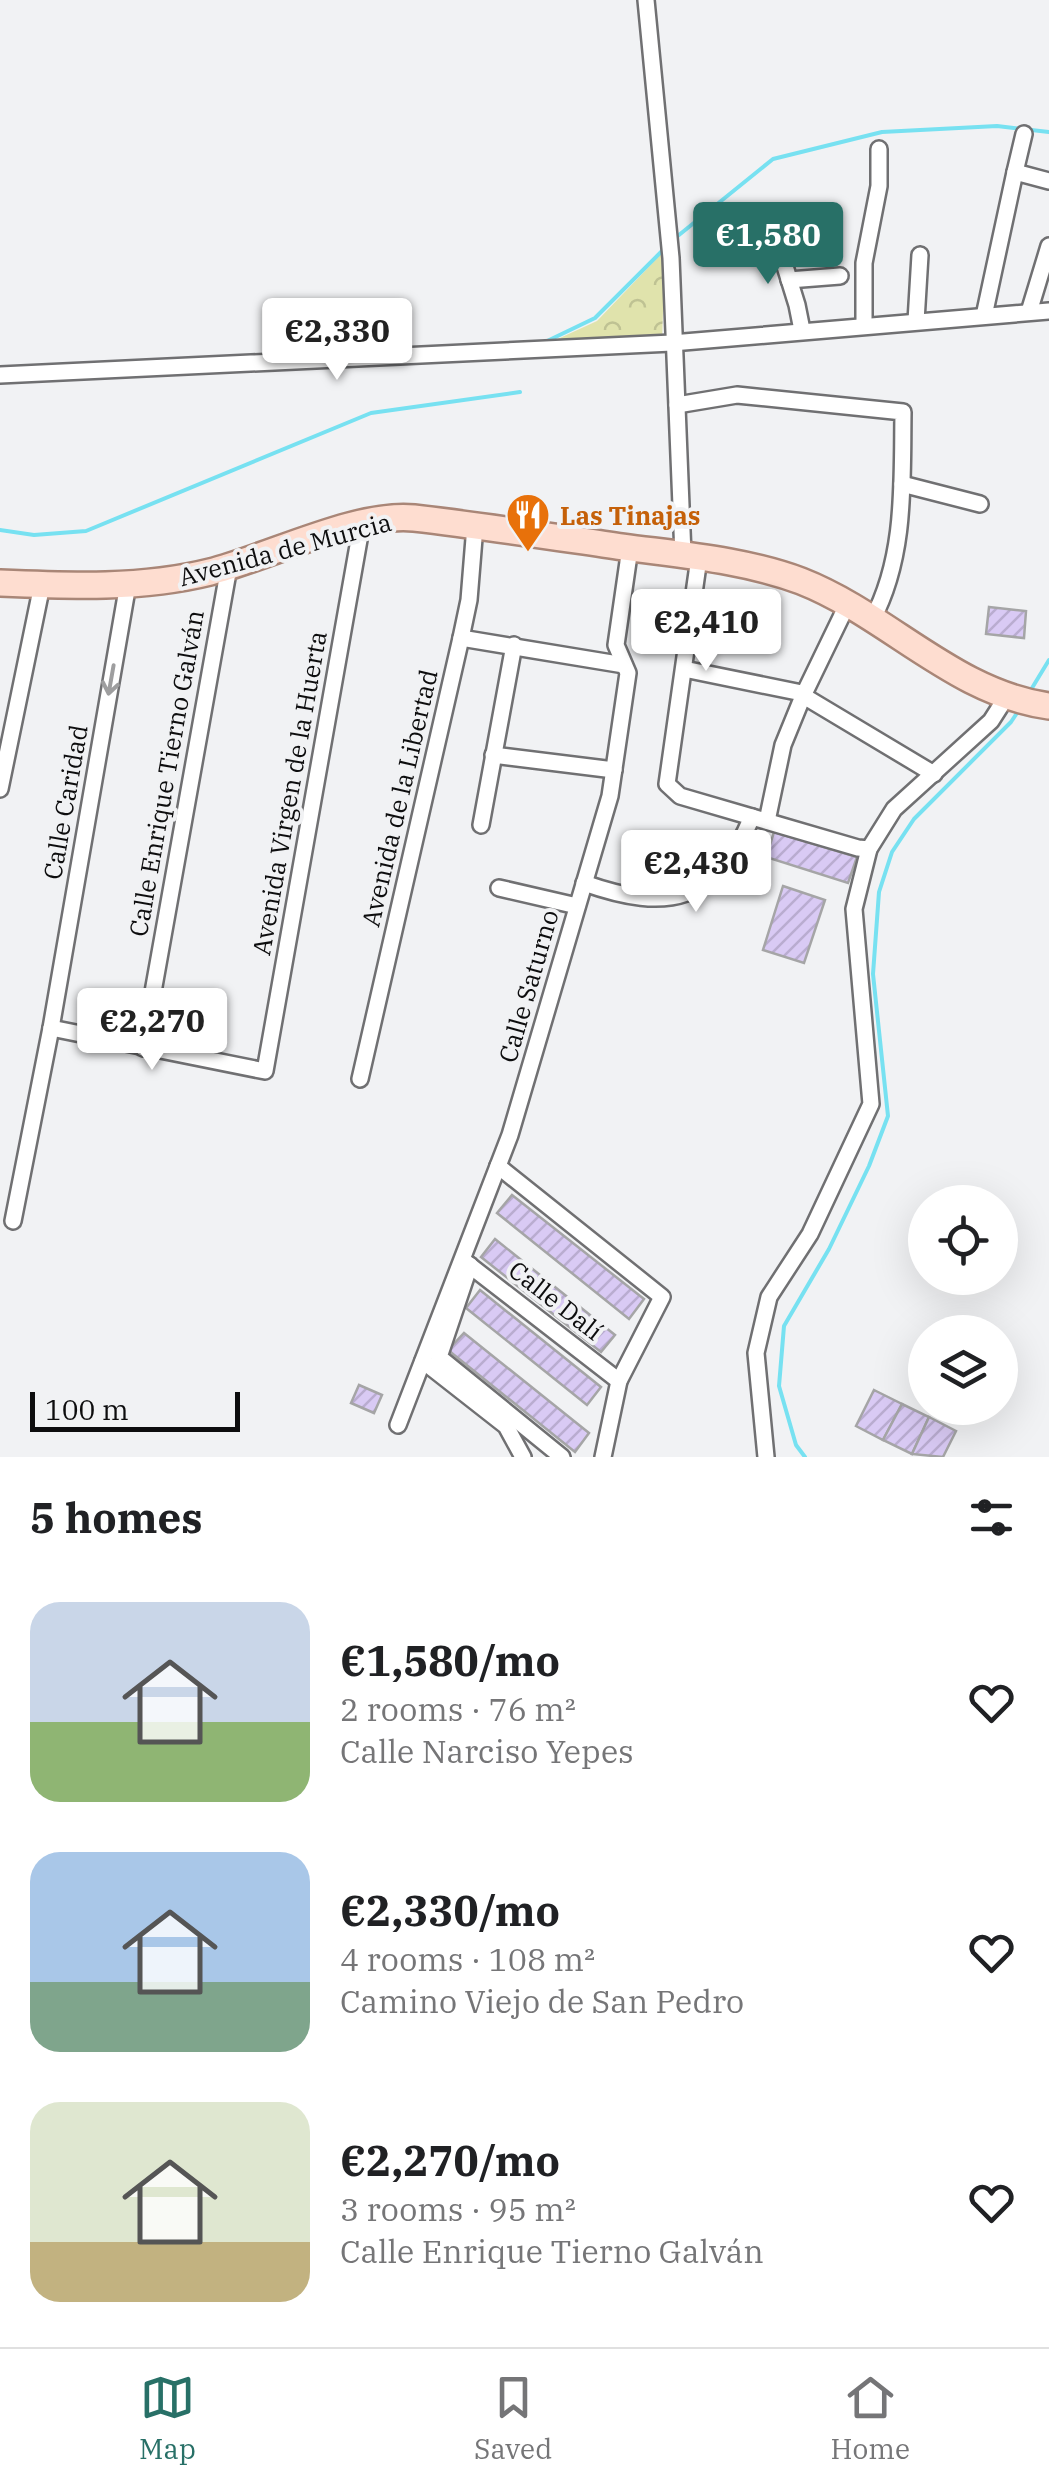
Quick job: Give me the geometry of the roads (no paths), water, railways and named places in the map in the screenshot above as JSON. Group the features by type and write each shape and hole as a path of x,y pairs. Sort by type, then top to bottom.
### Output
{"main road":[{"name":"Avenida de Murcia","path":"0,584 128,584 184,578 362,523 398,517 691,556 786,576 847,605 967,678 1027,702"}],"street":[{"path":"646,0 671,258 672,343 691,556 684,669 668,784 680,796 869,849"},
{"path":"984,316 1024,134"},
{"path":"864,325 864,263 878,186 879,149"},
{"path":"1015,172 1049,181"},
{"path":"775,234 802,330"},
{"path":"1029,312 1049,246"},
{"path":"916,321 920,255"},
{"path":"790,280 840,276"},
{"path":"0,375 672,343 1049,311"},
{"path":"677,405 738,394 903,412 898,547 887,592 872,620"},
{"path":"902,484 980,504"},
{"name":"Avenida Virgen de la Huerta","path":"143,1048 265,1072 362,523"},
{"name":"Avenida de la Libertad","path":"360,1079 469,600 475,526"},
{"name":"Calle Saturno","path":"398,1425 466,1262 510,1135 610,796 628,673 616,645 630,548"},
{"name":"Calle Enrique Tierno Galván","path":"143,1048 229,567"},
{"name":"Calle Caridad","path":"13,1221 51,1028 128,584"},
{"path":"0,789 42,585"},
{"path":"584,883 643,896 678,898 704,887 737,851 759,819 803,696 847,605"},
{"path":"461,638 624,666"},
{"path":"481,825 514,646"},
{"path":"684,669 797,692 934,774"},
{"path":"766,1457 756,1353 769,1296 810,1234 871,1104 854,909 869,849 894,809 1000,712 1027,702"},
{"path":"493,754 614,770"},
{"path":"499,888 577,906"},
{"path":"51,1028 143,1048"},
{"path":"498,1166 662,1297 619,1381 603,1457"},
{"path":"466,1262 439,1357 562,1457"},
{"name":"Calle Dalí","path":"466,1262 619,1381"},
{"path":"422,1360 506,1426 523,1457"}],"waterway":[{"path":"674,239 773,159 882,132 997,126 1049,132"},
{"path":"543,343 595,318 664,249"},
{"path":"0,530 34,535 86,531 371,413 520,392"},
{"path":"1029,693 1049,660"},
{"path":"805,1457 796,1445 779,1386 784,1326 829,1249 888,1116 873,974 879,892 892,852 914,819 1019,710"}],"place":[{"name":"Las Tinajas","path":"528,553"}]}
